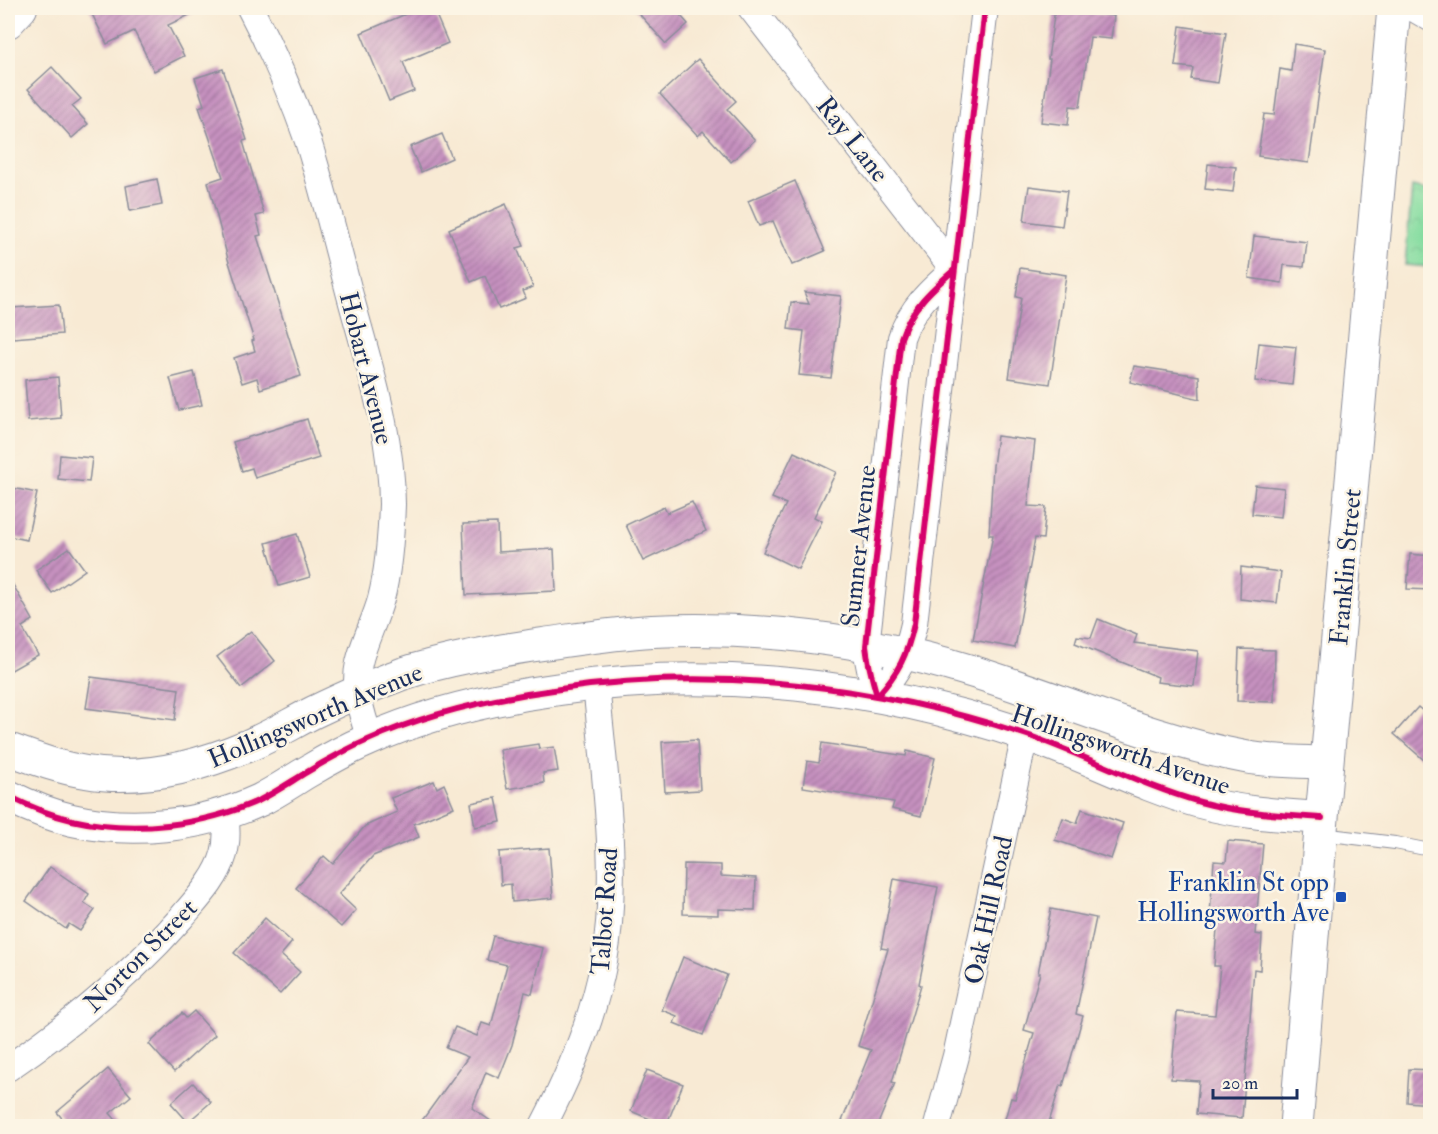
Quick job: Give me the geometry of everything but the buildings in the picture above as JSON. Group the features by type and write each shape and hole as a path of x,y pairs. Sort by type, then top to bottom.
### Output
{"main road":[{"name":"Franklin Street","path":"1296,1126 1394,8"}],"street":[{"path":"8,22 21,8"},
{"name":"Hobart Avenue","path":"250,8 287,88 308,142 372,377 388,454 392,505 386,576 377,613 358,666 357,676 358,693 370,739"},
{"name":"Ray Lane","path":"752,8 954,270"},
{"path":"878,696 906,654 914,624 985,8"},
{"name":"Sumner Avenue","path":"878,696 867,661 866,646 901,338 914,311 954,270"},
{"name":"Hollingsworth Avenue","path":"8,749 88,773 124,776 160,772 213,759 247,746 312,713 403,674 448,662 497,651 651,632 730,631 785,635 906,654 963,668 1152,733 1203,748 1250,758 1327,763"},
{"path":"554,643 561,688"},
{"name":"Hollingsworth Avenue","path":"8,796 70,820 107,826 175,824 247,806 370,739 422,719 474,705 561,688 596,684 663,679 718,679 786,683 925,705 1025,735 1199,802 1321,826"},
{"name":"Talbot Road","path":"543,1126 567,1077 588,1025 600,981 607,937 610,890 609,842 596,684"},
{"name":"Oak Hill Road","path":"938,1126 956,1056 1034,693"},
{"path":"124,776 127,826"},
{"name":"Norton Street","path":"8,1068 63,1028 108,991 151,951 196,901 212,879 224,856 227,841 225,813"}],"lane":[{"path":"1399,8 1431,26"},
{"path":"1321,826 1431,850"}],"green space":[{"path":"1412,187 1430,191 1430,267 1405,265"}],"cycle path":[{"path":"954,270 930,292 916,309 901,338 866,646 877,696 901,663 914,624 985,8"},
{"path":"8,796 56,816 95,824 143,827 192,821 238,809 260,800 360,743 438,714 486,702 560,689 619,682 678,679 737,680 796,685 855,692 913,703 1027,735 1156,787 1200,802 1245,811 1322,818"}],"place":[{"name":"Franklin St opp Hollingsworth Ave","path":"1341,897"}]}
